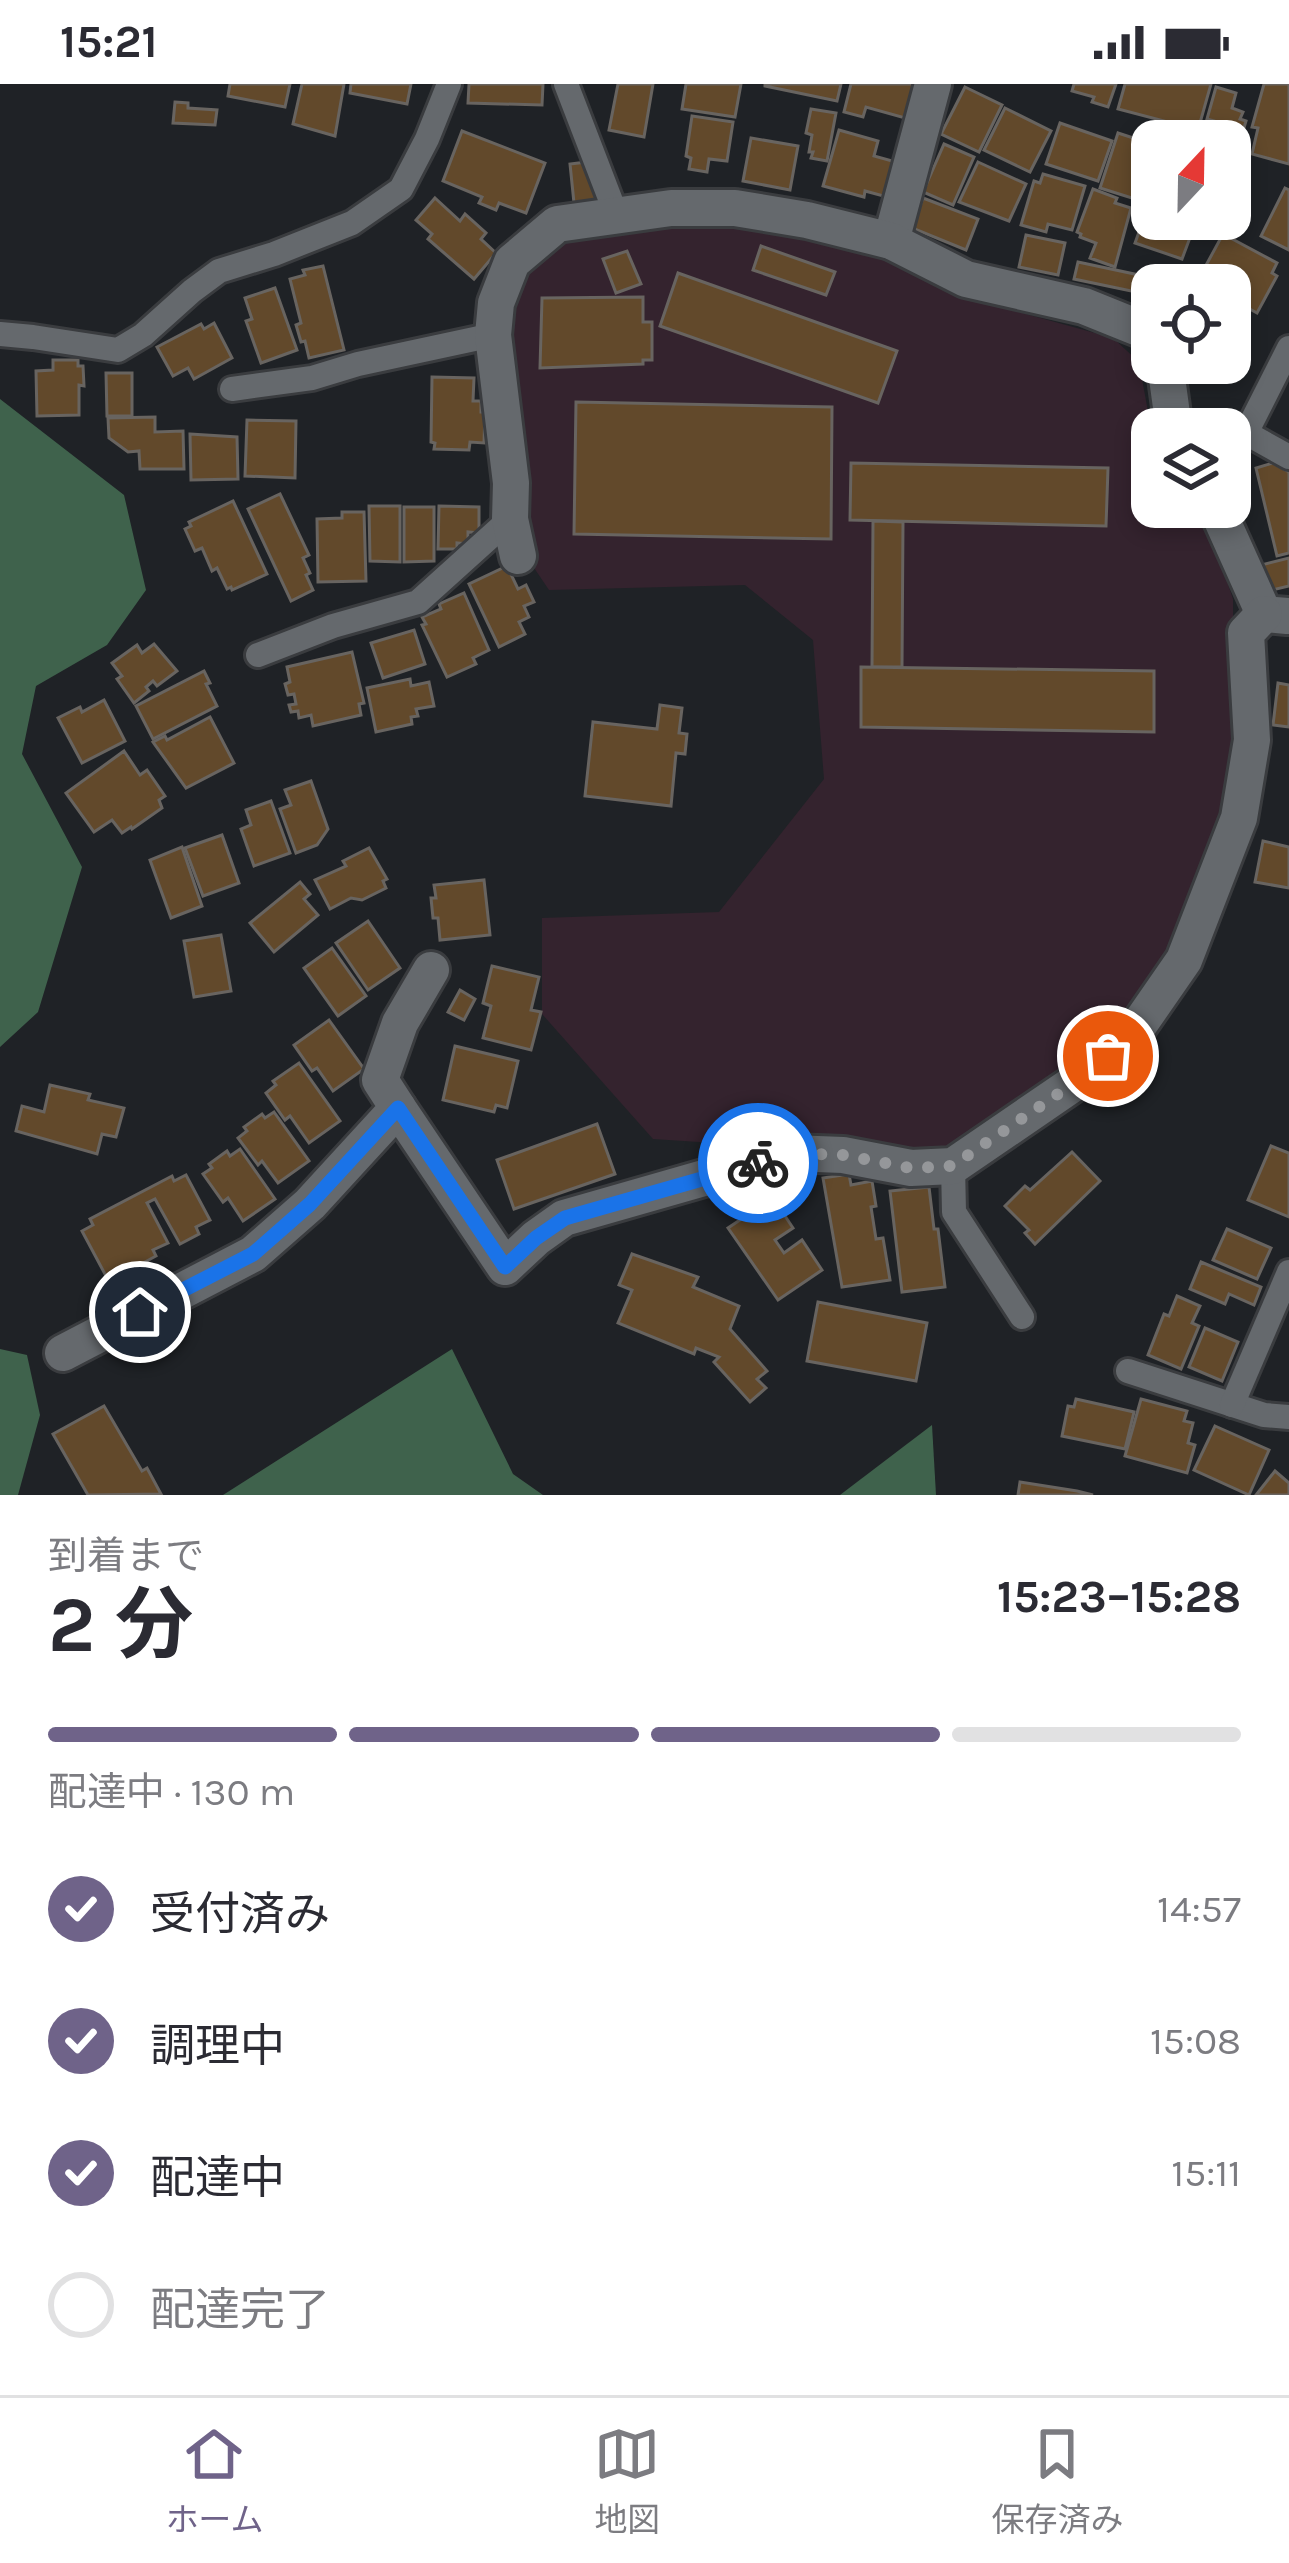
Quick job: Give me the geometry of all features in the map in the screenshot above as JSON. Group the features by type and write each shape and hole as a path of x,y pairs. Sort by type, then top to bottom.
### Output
{"street":[{"path":"891,241 933,84"},
{"path":"518,556 510,519 511,483 493,335 496,303 512,262 557,224 671,208 736,208 807,220 891,241 966,279 1084,306 1131,325"},
{"path":"431,970 400,1023 380,1080 505,1267 565,1218 791,1153 843,1155 911,1168 952,1166 1086,1075 1130,1038 1184,960 1239,818 1252,740 1246,633 1277,615 1228,528"},
{"path":"63,1353 253,1254 310,1204 398,1108"}],"lane":[{"path":"0,334 118,350 219,271 352,223 401,188 448,84"},
{"path":"566,84 616,214"},
{"path":"232,389 312,378 493,335"},
{"path":"1289,348 1246,433 1289,458"},
{"path":"258,655 333,626 418,602 510,519"},
{"path":"952,1166 954,1212 1022,1317"},
{"path":"1232,1405 1289,1272"},
{"path":"1128,1371 1264,1415 1289,1418"}],"shaded area":[{"path":"669,219 797,229 883,252 929,274 953,294 1113,338 1131,355 1131,384 1143,384 1147,408 1131,408 1131,528 1209,528 1233,599 1234,814 1180,947 1079,1068 965,1148 930,1157 653,1139 542,1014 542,918 719,912 824,779 813,640 745,585 549,590 526,556 500,342 523,270 579,233"}],"green space":[{"path":"0,399 124,495 146,590 107,645 36,686 22,754 82,867 38,1012 0,1047"},
{"path":"0,1349 27,1355 40,1415 18,1495 0,1495"},
{"path":"452,1349 513,1474 543,1495 223,1495"},
{"path":"932,1425 936,1495 840,1495"}],"building":[{"path":"230,84 290,84 285,107 228,96"},
{"path":"302,84 344,84 335,136 293,124"},
{"path":"351,84 411,84 407,104 350,93"},
{"path":"469,84 543,84 542,105 468,103"},
{"path":"618,84 653,84 644,137 609,130"},
{"path":"686,84 741,84 735,117 682,109"},
{"path":"765,84 841,84 837,101"},
{"path":"851,84 915,84 905,118 866,107 863,117 844,112"},
{"path":"1074,84 1116,84 1108,107 1072,91"},
{"path":"1125,84 1211,84 1201,120 1160,120 1118,109"},
{"path":"1264,84 1289,84 1289,164 1252,154 1258,128 1252,127"},
{"path":"965,87 1002,105 979,152 941,134"},
{"path":"1216,87 1236,93 1232,108 1243,112 1243,120 1207,119"},
{"path":"175,102 217,110 215,125 173,123"},
{"path":"1005,108 1051,131 1030,172 984,150"},
{"path":"811,109 836,113 827,161 811,158 813,152 809,152 812,135 806,133"},
{"path":"692,116 733,122 727,161 709,159 707,172 689,169 691,158 686,156"},
{"path":"1060,123 1112,141 1098,181 1046,164"},
{"path":"839,130 878,141 874,156 896,162 887,197 865,191 864,197 823,186"},
{"path":"462,131 545,163 526,213 499,203 496,210 479,203 482,197 443,181"},
{"path":"1118,133 1131,137 1131,198 1100,188"},
{"path":"751,138 798,146 790,190 743,181"},
{"path":"944,144 974,157 953,205 923,192"},
{"path":"587,162 599,200 574,203 570,164"},
{"path":"978,162 1026,184 1009,221 959,202"},
{"path":"1043,174 1085,186 1072,230 1048,224 1046,232 1021,225 1034,181 1040,183"},
{"path":"1285,188 1289,190 1289,250 1261,236"},
{"path":"1093,189 1131,208 1115,267 1090,258 1096,243 1077,232"},
{"path":"435,198 460,221 465,214 486,233 481,239 496,253 474,279 428,239 432,234 416,220"},
{"path":"923,198 978,219 966,250 912,228"},
{"path":"1026,235 1065,243 1058,275 1019,267"},
{"path":"1136,240 1189,240 1182,259"},
{"path":"1220,240 1234,240 1277,263 1272,273 1277,276 1257,313 1251,310 1251,264 1207,264"},
{"path":"761,246 835,272 826,295 753,270"},
{"path":"627,251 641,284 616,293 603,259"},
{"path":"1078,262 1131,273 1131,291 1074,279"},
{"path":"323,266 344,350 309,358 296,325 301,323 290,279 305,275 303,270"},
{"path":"678,273 897,351 878,403 660,326"},
{"path":"275,288 297,350 261,363 246,321 252,319 245,298"},
{"path":"643,297 643,322 652,322 652,360 540,368 542,298"},
{"path":"214,323 232,358 194,379 188,368 173,376 157,347 201,324 204,329"},
{"path":"53,360 78,360 78,366 83,366 79,415 37,416 36,371 53,370"},
{"path":"106,373 132,373 132,416 107,416"},
{"path":"432,377 474,378 473,401 481,401 481,412 485,412 484,443 470,442 469,450 434,449"},
{"path":"576,402 832,407 831,539 574,534"},
{"path":"155,417 155,432 183,431 184,469 140,469 139,451 128,452 109,438 108,418"},
{"path":"247,420 296,421 295,478 245,476"},
{"path":"190,434 237,437 238,479 191,480"},
{"path":"851,463 1108,468 1106,526 850,520"},
{"path":"1273,463 1289,472 1289,553 1277,556 1256,468"},
{"path":"280,494 309,555 303,558 313,590 291,601 248,509"},
{"path":"233,501 267,574 232,590 217,568 212,571 202,548 195,551 185,529 191,526 189,522"},
{"path":"369,506 400,506 400,562 370,561"},
{"path":"439,506 479,507 479,533 468,532 468,544 457,543 457,549 438,549"},
{"path":"404,507 434,507 434,561 404,562"},
{"path":"342,512 364,512 366,581 318,582 317,519 342,518"},
{"path":"873,521 903,522 902,667 872,667"},
{"path":"1289,558 1289,586 1268,591 1261,565"},
{"path":"507,566 518,589 526,585 534,602 524,606 529,617 519,622 525,634 499,647 469,584"},
{"path":"464,593 489,650 473,658 476,664 447,677 422,617"},
{"path":"414,630 425,664 383,678 371,643"},
{"path":"154,644 177,671 157,686 153,681 134,703 112,663 137,645 142,653"},
{"path":"352,652 364,703 359,704 361,715 313,726 311,715 299,718 298,711 291,712 289,705 296,704 285,684 290,682 287,667"},
{"path":"861,667 1154,671 1154,732 861,727"},
{"path":"204,671 217,706 153,739 136,706"},
{"path":"410,679 411,686 429,682 434,706 416,709 418,716 411,717 412,724 376,732 367,688"},
{"path":"1278,683 1289,685 1289,727 1273,725"},
{"path":"104,700 125,741 82,763 58,718"},
{"path":"660,705 682,708 679,733 687,734 685,754 676,753 671,806 585,796 593,722 657,729"},
{"path":"210,717 234,763 186,788 153,742 165,736 167,740"},
{"path":"124,751 140,775 147,770 165,796 159,800 162,808 122,833 112,820 94,832 66,793"},
{"path":"311,781 328,829 317,845 296,853 280,809 291,805 285,790"},
{"path":"271,801 290,853 254,866 241,829 251,825 246,810"},
{"path":"222,835 239,883 203,896 185,848"},
{"path":"1263,841 1289,847 1289,888 1255,882"},
{"path":"182,847 202,906 171,918 150,860"},
{"path":"369,848 387,879 383,881 386,888 330,909 315,880 346,866 343,861"},
{"path":"484,880 490,935 440,940 438,918 433,918 434,885"},
{"path":"300,882 310,894 304,899 318,915 274,952 250,923"},
{"path":"368,921 400,968 368,990 336,943"},
{"path":"221,935 231,991 194,997 184,941"},
{"path":"332,948 366,996 338,1016 304,968"},
{"path":"492,966 539,977 531,1010 541,1012 531,1050 483,1038 491,1006 483,1003"},
{"path":"460,990 475,999 464,1020 448,1012"},
{"path":"329,1020 364,1069 333,1091 294,1045"},
{"path":"455,1046 518,1061 507,1108 496,1105 494,1112 443,1100"},
{"path":"299,1063 340,1121 309,1143 266,1093 276,1085 273,1081"},
{"path":"50,1085 124,1108 116,1137 102,1134 97,1154 16,1131 22,1106 44,1112"},
{"path":"274,1112 309,1161 278,1183 238,1138 262,1114 265,1118"},
{"path":"597,1124 615,1174 514,1209 497,1160"},
{"path":"1271,1146 1289,1153 1289,1217 1248,1200"},
{"path":"240,1149 275,1199 243,1221 203,1174 227,1151 230,1156"},
{"path":"1072,1152 1100,1181 1035,1244 1025,1233 1029,1230 1005,1206"},
{"path":"849,1174 851,1185 872,1181 876,1239 883,1238 890,1280 842,1287 823,1178"},
{"path":"186,1175 210,1220 196,1227 199,1234 180,1244 155,1199 147,1203 168,1243 153,1250 156,1256 123,1274 120,1269 106,1276 82,1231 93,1225 90,1219 172,1176 174,1181"},
{"path":"929,1187 945,1287 902,1292 890,1191"},
{"path":"773,1198 793,1228 775,1240 784,1253 802,1240 822,1270 778,1300 728,1228"},
{"path":"1227,1229 1271,1248 1257,1279 1213,1260"},
{"path":"632,1254 698,1277 693,1287 739,1306 730,1329 767,1371 757,1379 766,1388 750,1402 714,1362 719,1357 696,1348 694,1354 618,1323 632,1290 619,1285"},
{"path":"1201,1262 1261,1287 1254,1305 1229,1294 1225,1304 1190,1289"},
{"path":"1177,1296 1200,1306 1192,1323 1199,1326 1181,1369 1148,1355 1164,1314 1169,1316"},
{"path":"818,1302 927,1323 916,1381 807,1361"},
{"path":"1205,1328 1238,1342 1222,1381 1189,1367"},
{"path":"1076,1399 1134,1412 1125,1449 1062,1436 1068,1406 1074,1407"},
{"path":"1141,1399 1187,1411 1184,1421 1193,1423 1188,1443 1195,1445 1187,1473 1125,1456"},
{"path":"104,1406 161,1494 88,1495 53,1434"},
{"path":"1215,1426 1269,1450 1249,1495 1194,1470"},
{"path":"1275,1471 1289,1483 1289,1495 1256,1495"},
{"path":"1020,1482 1077,1491 1093,1495 1018,1495"}],"way so far":[{"path":"758,1163 791,1153 843,1155 911,1168 952,1166 1108,1056"}],"route":[{"path":"140,1312 253,1254 310,1204 398,1108 505,1267 565,1218 758,1163"}]}
